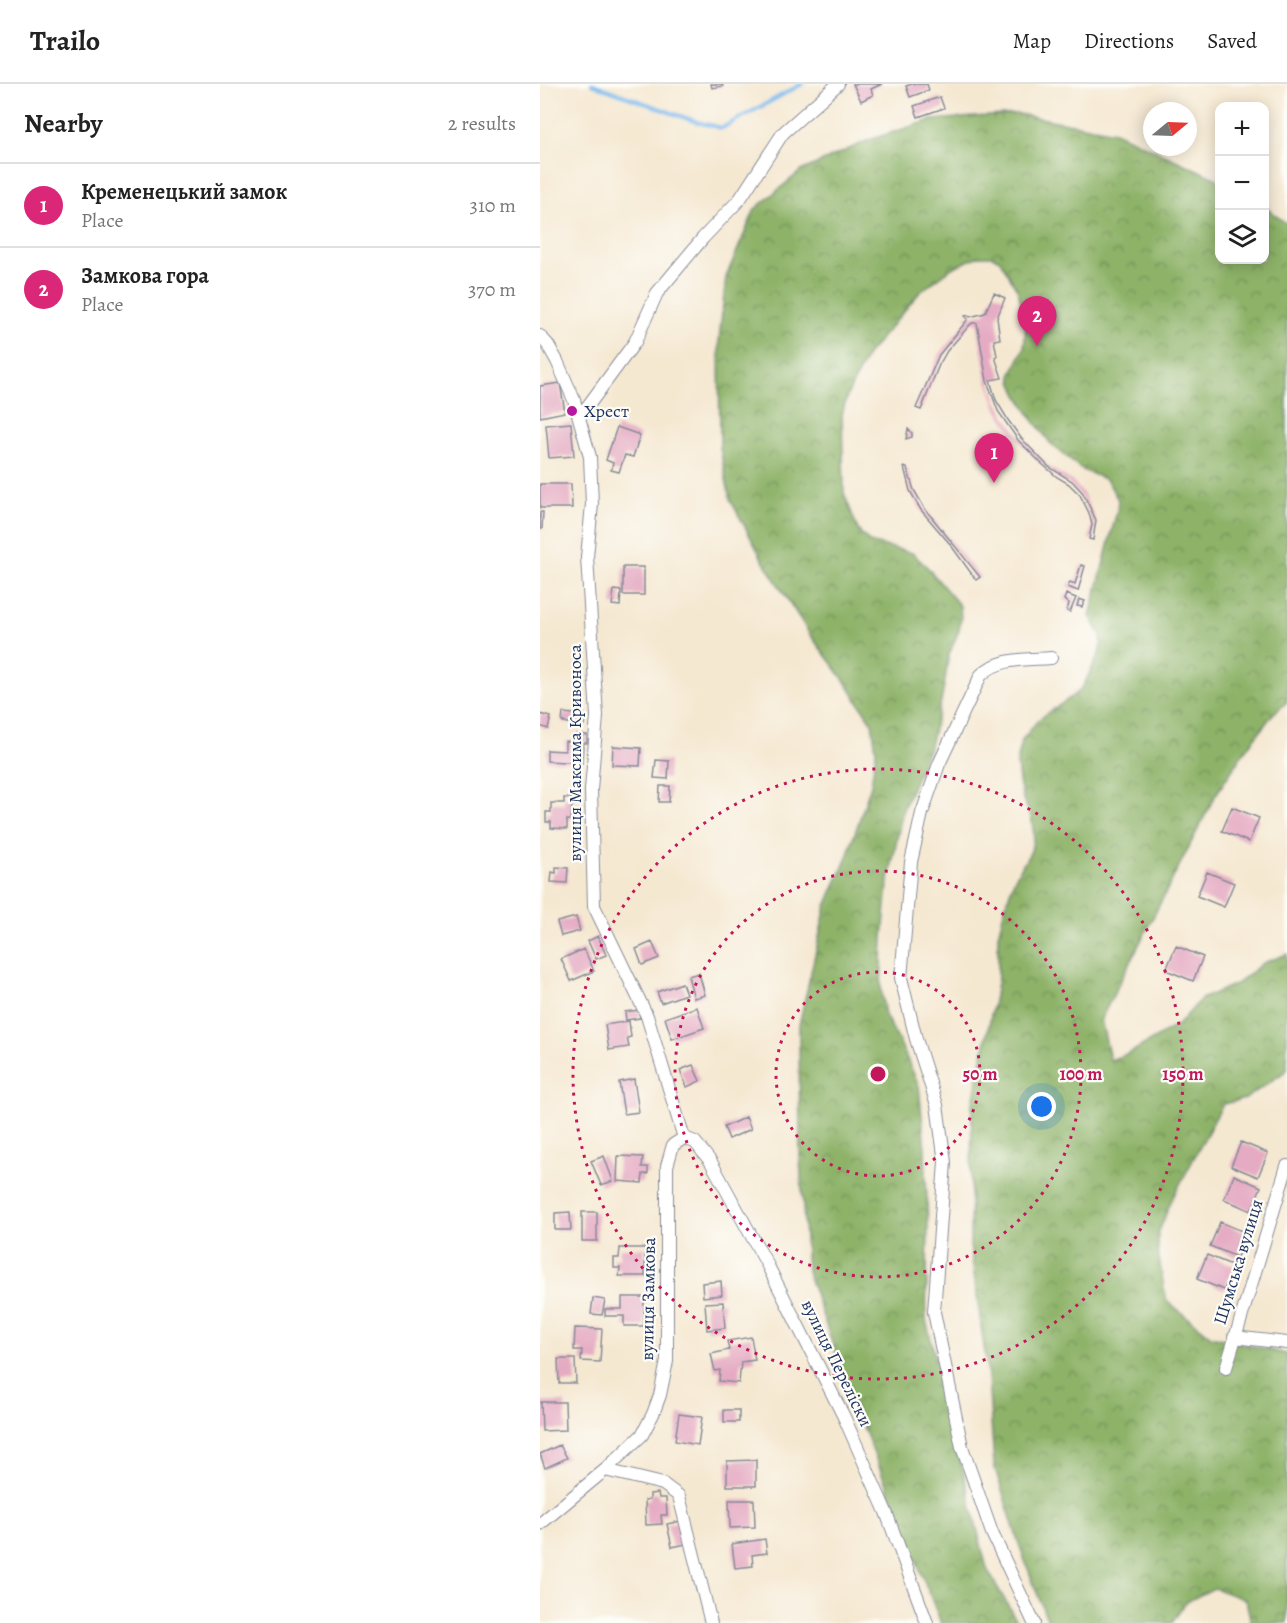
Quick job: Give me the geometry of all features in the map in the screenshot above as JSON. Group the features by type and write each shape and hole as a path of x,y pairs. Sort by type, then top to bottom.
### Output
{"street":[{"path":"579,418 635,342 657,293 703,238 740,199 783,133 838,84"},
{"name":"вулиця Максима Кривоноса","path":"540,336 548,345 563,376 579,418 590,457 592,504 587,557 597,716 591,790 594,906 647,1016 684,1138"},
{"path":"1034,1623 992,1533 962,1447 934,1312 945,1162 937,1105 916,1039 901,978 912,862 922,813 943,754 981,675 986,670 1002,662 1051,658"},
{"name":"вулиця Замкова","path":"540,1524 605,1470 642,1435 653,1414 660,1395 667,1361 667,1167 673,1145 684,1138"},
{"name":"вулиця Переліски","path":"684,1138 696,1142 711,1162 768,1266 844,1417 886,1512 927,1623"},
{"name":"Шумська вулиця","path":"1226,1368 1287,1166"},
{"path":"1234,1337 1287,1343"},
{"path":"605,1470 663,1484 679,1496 711,1623"}],"green space":[{"path":"1018,114 1115,132 1143,145 1143,156 1167,156 1215,178 1215,264 1269,264 1269,210 1287,224 1287,702 1273,714 1215,796 1101,1019 1110,1060 1130,1053 1179,1024 1201,999 1236,984 1263,963 1287,954 1287,1070 1245,1099 1223,1104 1171,1201 1158,1234 1158,1252 1166,1300 1211,1336 1287,1354 1287,1623 1251,1623 1246,1600 1214,1588 1186,1602 1172,1623 1050,1623 1020,1547 994,1465 988,1376 970,1245 972,1107 998,976 998,935 1014,880 1031,851 1034,835 1031,816 1023,799 1019,781 1017,763 1022,740 1038,720 1082,688 1099,654 1101,635 1090,616 1118,500 1107,480 1083,470 1051,444 1017,393 1012,381 1012,373 1024,348 1026,325 1018,291 1000,260 992,256 979,256 952,268 920,292 867,355 847,396 842,415 844,493 858,530 869,542 912,553 960,606 959,630 949,655 942,697 930,745 903,809 888,884 881,989 885,1015 919,1086 925,1149 928,1228 926,1320 987,1569 1018,1623 941,1623 849,1391 807,1271 800,1158 799,1025 826,906 846,860 871,785 876,751 872,723 811,636 765,564 730,499 720,448 719,340 726,277 755,209 801,171 869,140 931,120"}],"building":[{"path":"711,84 722,84 723,86 712,88"},
{"path":"853,84 882,84 871,89 873,95 861,101"},
{"path":"927,84 929,90 910,97 906,86"},
{"path":"940,97 944,108 918,117 914,106"},
{"path":"994,293 1005,298 997,318 1000,339 994,340 997,356 995,357 1002,378 990,380 996,400 1021,438 1049,467 1072,481 1083,493 1096,520 1093,540 1089,539 1092,525 1089,513 1080,495 1041,463 1018,440 998,411 987,381 977,323 972,323 947,351 921,410 916,408 939,355 968,319 965,316 985,313"},
{"path":"560,383 565,412 540,417 540,386"},
{"path":"571,423 574,456 549,458 546,425"},
{"path":"617,427 640,435 633,457 625,455 619,472 611,470 613,463 606,460"},
{"path":"908,429 912,437 906,439"},
{"path":"904,467 907,468 914,490 925,509 980,577 976,580 921,510 910,491"},
{"path":"540,484 571,484 572,508 540,508"},
{"path":"540,512 543,512 542,529 540,529"},
{"path":"1081,565 1085,566 1078,591 1068,587 1070,582 1075,584"},
{"path":"623,567 644,567 644,595 623,595"},
{"path":"614,590 621,591 620,606 612,605"},
{"path":"1066,594 1076,598 1070,612 1067,611 1069,603 1064,600"},
{"path":"1079,599 1085,601 1082,607 1077,606"},
{"path":"563,713 585,715 584,725 562,722"},
{"path":"540,714 551,717 548,729 540,726"},
{"path":"576,734 587,735 587,743 583,743 582,763 547,761 547,750 565,751 565,741 576,742"},
{"path":"613,746 641,748 640,766 612,765"},
{"path":"656,760 669,761 668,779 654,778"},
{"path":"660,786 670,786 669,802 659,802"},
{"path":"564,798 572,798 571,820 567,820 567,829 551,828 551,822 546,822 546,812 551,812 551,803 564,803"},
{"path":"1232,807 1259,818 1249,842 1222,831"},
{"path":"556,867 568,868 567,883 551,882 552,872 556,873"},
{"path":"1207,872 1234,883 1224,907 1197,896"},
{"path":"576,917 580,931 561,936 557,922"},
{"path":"598,936 606,955 596,959 588,941"},
{"path":"652,942 659,958 642,965 636,949"},
{"path":"1176,946 1203,957 1193,981 1166,970"},
{"path":"584,949 594,971 571,981 561,959"},
{"path":"699,973 705,995 694,998 688,976"},
{"path":"682,983 686,994 661,1003 657,992"},
{"path":"697,1007 704,1028 672,1039 665,1018"},
{"path":"639,1010 640,1018 626,1020 625,1012"},
{"path":"629,1021 631,1037 627,1038 629,1047 609,1050 605,1025"},
{"path":"693,1065 700,1081 687,1087 680,1070"},
{"path":"634,1079 639,1112 624,1114 619,1082"},
{"path":"746,1117 751,1129 729,1139 724,1127"},
{"path":"1241,1142 1268,1153 1258,1177 1231,1166"},
{"path":"604,1156 613,1181 601,1185 591,1161"},
{"path":"618,1156 643,1157 642,1167 648,1167 648,1174 643,1174 642,1183 617,1181"},
{"path":"1234,1175 1261,1187 1251,1211 1224,1199"},
{"path":"570,1212 571,1230 555,1230 555,1213"},
{"path":"582,1212 597,1212 597,1241 582,1241"},
{"path":"1220,1222 1247,1233 1237,1257 1210,1246"},
{"path":"620,1248 645,1248 645,1276 619,1276 620,1268 614,1268 614,1258 619,1258"},
{"path":"1207,1255 1234,1266 1224,1290 1197,1279"},
{"path":"721,1281 722,1295 703,1297 702,1283"},
{"path":"622,1297 644,1297 644,1326 624,1326 624,1316 605,1316 605,1309 622,1309"},
{"path":"593,1298 605,1300 602,1315 591,1314"},
{"path":"723,1302 725,1328 707,1330 705,1303"},
{"path":"575,1328 602,1329 600,1362 581,1361 582,1350 574,1350"},
{"path":"751,1337 755,1360 741,1362 739,1383 719,1381 720,1370 715,1371 711,1354 729,1350 727,1341"},
{"path":"558,1359 575,1359 576,1383 559,1383"},
{"path":"541,1402 565,1402 566,1430 542,1431"},
{"path":"724,1410 739,1410 739,1422 724,1422"},
{"path":"679,1414 702,1417 698,1445 675,1441"},
{"path":"560,1445 567,1458 545,1468 540,1454"},
{"path":"756,1460 756,1486 727,1486 727,1461"},
{"path":"658,1493 659,1498 666,1498 667,1515 661,1515 662,1524 646,1525 645,1500 650,1499 650,1494"},
{"path":"729,1500 754,1500 755,1527 730,1528"},
{"path":"681,1521 686,1544 672,1547 667,1524"},
{"path":"765,1539 767,1553 752,1555 753,1566 735,1568 732,1544"}],"waterway":[{"path":"592,84 697,122 722,128 802,84"}],"place":[{"name":"Замкова гора","path":"1037,346"},
{"name":"Хрест","path":"572,411"},
{"name":"Кременецький замок","path":"994,483"}]}
